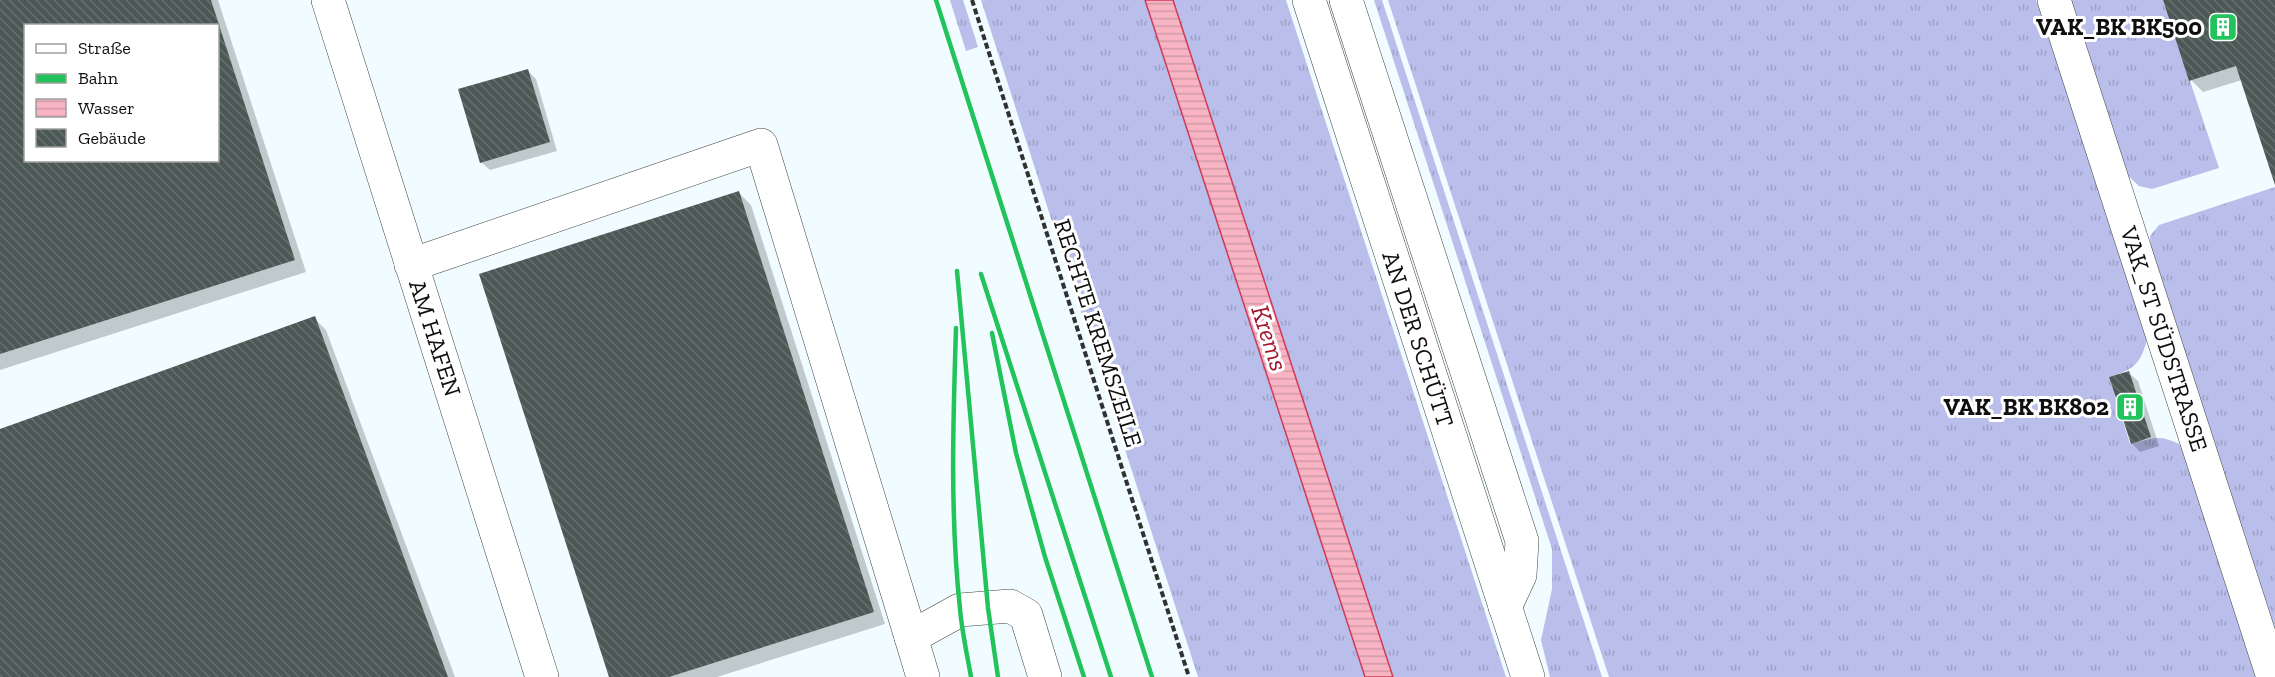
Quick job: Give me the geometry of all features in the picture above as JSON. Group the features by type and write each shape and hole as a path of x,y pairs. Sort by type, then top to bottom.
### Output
{"street":[{"name":"AM HAFEN","path":"328,0 542,677"},
{"name":"AN DER SCHÜTT","path":"1310,0 1528,677"},
{"path":"1346,0 1522,541 1520,575 1504,607"},
{"name":"VAK_ST SÜDSTRASSE","path":"2054,0 2273,677"},
{"path":"411,265 761,146 923,677"},
{"path":"911,637 960,610 1010,606 1026,615 1045,677"}],"path":[{"name":"RECHTE KREMSZEILE","path":"972,0 1189,677"}],"green space":[{"path":"950,0 963,0 978,47 966,51"},
{"path":"981,0 1145,0 1365,677 1198,677"},
{"path":"1173,0 1286,0 1506,677 1393,677"},
{"path":"1374,0 1382,0 1602,677 1550,677 1541,640 1552,589 1552,549"},
{"path":"1388,0 2036,0 2148,336 2143,353 2136,364 2126,371 2109,377 2130,444 2159,438 2170,440 2187,448 2260,677 1609,677"},
{"path":"2069,0 2163,0 2219,168 2152,189 2139,186 2126,174"},
{"path":"2275,187 2275,634 2151,250 2150,236 2159,225"}],"water":[{"name":"Krems","path":"1145,0 1173,0 1393,677 1365,677"}],"building":[{"path":"0,0 211,0 219,24 24,24 24,162 219,162 219,25 295,260 0,354"},
{"name":"VAK_BK BK500","path":"2163,0 2275,0 2275,185 2236,66 2189,81"},
{"path":"528,69 550,142 480,163 458,89"},
{"path":"739,191 874,612 669,677 609,677 479,274"},
{"path":"315,316 448,677 0,677 0,429"},
{"name":"VAK_BK BK802","path":"2129,371 2151,437 2131,444 2109,377"}],"railway":[{"path":"936,0 1152,677"},
{"path":"957,271 988,608 998,677"},
{"path":"981,274 1111,677"},
{"path":"956,328 953,434 955,539 961,618 971,677"},
{"path":"992,333 1016,453 1045,557 1084,677"}],"place":[{"name":"VAK_BK BK500","path":"2223,27"},
{"name":"VAK_BK BK802","path":"2130,407"}]}
